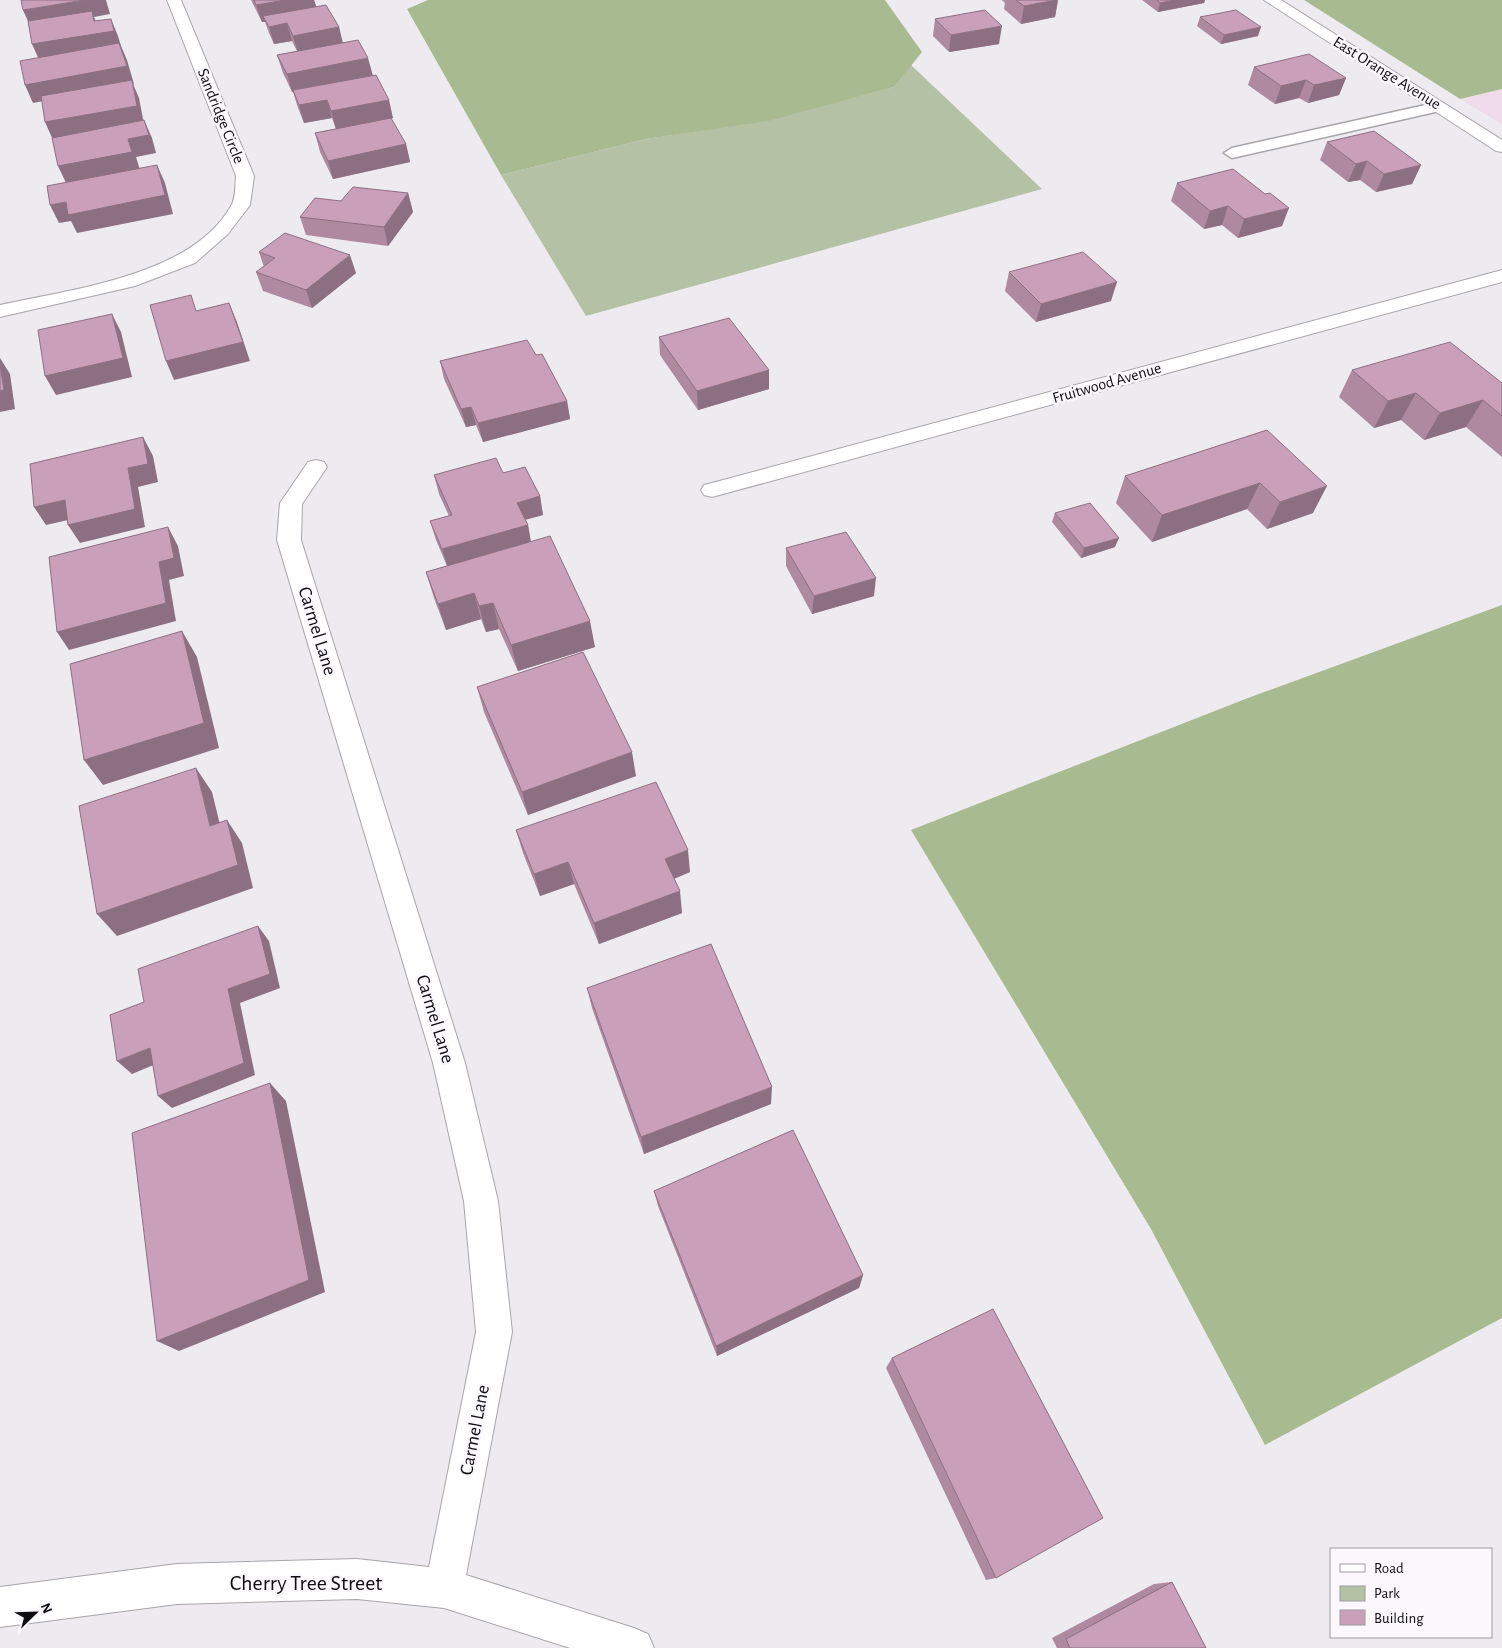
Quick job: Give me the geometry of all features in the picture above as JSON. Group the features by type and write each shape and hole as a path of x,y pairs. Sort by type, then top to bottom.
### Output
{"street":[{"name":"Sandridge Circle","path":"0,311 128,282 188,258 222,230 241,204 244,176 174,0"},
{"name":"East Orange Avenue","path":"1271,0 1502,146"},
{"name":"Fruitwood Avenue","path":"712,490 882,447 1230,348 1431,297 1502,276"},
{"name":"Carmel Lane","path":"316,468 290,503 290,540 449,1063 481,1201 494,1332 444,1588"},
{"name":"Cherry Tree Street","path":"0,1607 177,1584 358,1579 444,1588 634,1648"}],"lane":[{"path":"1232,153 1440,107"}],"shaded area":[{"path":"1502,89 1502,124 1460,99"}],"green space":[{"path":"428,0 885,0 922,52 894,87 768,121 646,139 501,175 407,9"},
{"path":"1304,0 1502,0 1502,89 1460,99"},
{"path":"911,65 1042,189 586,316 501,175 646,139 768,120 894,87"},
{"path":"1502,605 1502,1318 1265,1445 1151,1229 911,830 1248,698"}],"building":[{"path":"21,0 85,0 23,10"},
{"path":"254,0 285,0 256,5"},
{"path":"1016,0 1057,0 1024,6"},
{"path":"1157,0 1174,0 1160,3"},
{"path":"326,5 339,27 293,36 287,23 269,27 263,16"},
{"path":"985,10 1002,26 951,35 935,19"},
{"path":"1236,10 1261,27 1224,35 1200,17"},
{"path":"92,11 94,21 111,19 114,31 32,44 28,21"},
{"path":"358,40 368,58 287,74 277,55"},
{"path":"119,43 127,66 25,85 20,61"},
{"path":"1309,54 1346,78 1314,85 1306,80 1281,86 1254,67"},
{"path":"376,75 389,100 331,111 327,100 299,105 293,90"},
{"path":"132,80 137,106 45,122 41,96"},
{"path":"391,118 406,144 328,161 315,133"},
{"path":"144,120 149,135 128,139 132,152 58,166 52,138"},
{"path":"1374,131 1421,165 1384,174 1367,161 1356,164 1327,142"},
{"path":"157,165 165,195 68,215 66,202 50,205 47,186"},
{"path":"1233,169 1265,194 1270,193 1289,208 1244,219 1228,206 1210,211 1177,183"},
{"path":"353,187 408,193 384,227 300,217 315,198 341,201"},
{"path":"285,233 350,255 306,290 256,272 275,258 259,252"},
{"path":"1083,252 1117,282 1041,304 1009,272"},
{"path":"191,295 196,311 229,303 243,342 166,361 150,305"},
{"path":"112,314 123,358 45,376 38,330"},
{"path":"729,318 769,370 697,391 659,337"},
{"path":"527,340 536,355 542,354 567,401 478,423 471,407 461,409 440,361"},
{"path":"1450,342 1502,383 1502,416 1483,400 1440,413 1416,393 1388,401 1352,370"},
{"path":"0,364 4,390 0,391"},
{"path":"1267,430 1327,486 1280,502 1260,483 1162,515 1125,476"},
{"path":"143,437 148,464 128,468 135,509 68,525 65,500 34,507 30,464"},
{"path":"496,458 503,473 525,467 540,496 517,503 528,525 442,549 430,521 452,515 434,475"},
{"path":"1090,503 1119,538 1084,548 1055,513"},
{"path":"168,527 174,558 159,562 166,603 57,632 49,557"},
{"path":"846,532 876,578 814,596 786,548"},
{"path":"550,536 590,621 511,645 493,603 479,606 474,593 438,604 426,572"},
{"path":"182,631 204,723 84,760 70,664"},
{"path":"583,652 632,752 522,792 477,687"},
{"path":"196,768 210,826 227,820 238,865 97,914 79,806"},
{"path":"656,782 688,850 665,859 680,891 594,923 568,862 534,874 516,830"},
{"path":"258,926 270,974 228,989 244,1063 158,1096 150,1048 117,1061 110,1015 144,1002 138,969"},
{"path":"711,944 772,1087 641,1137 587,988"},
{"path":"270,1083 309,1280 157,1341 132,1133"},
{"path":"793,1130 863,1275 716,1346 654,1191"},
{"path":"993,1309 1103,1518 996,1578 892,1358"},
{"path":"1172,1582 1206,1648 1070,1648 1066,1639"}]}
